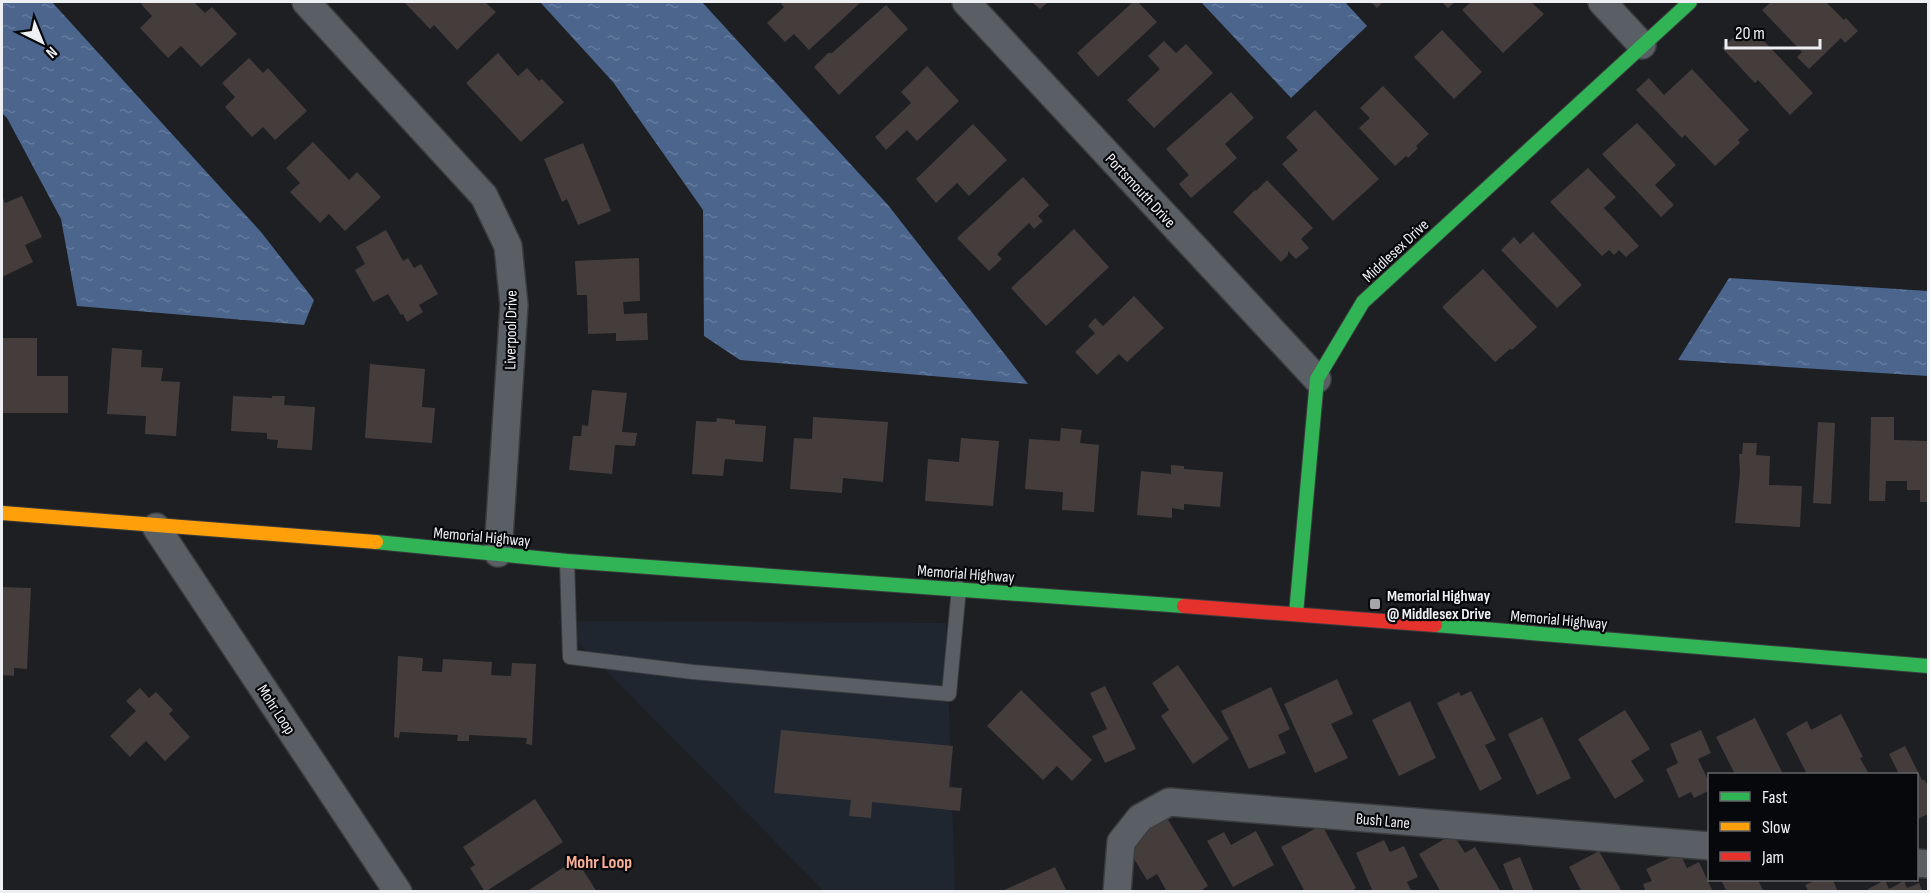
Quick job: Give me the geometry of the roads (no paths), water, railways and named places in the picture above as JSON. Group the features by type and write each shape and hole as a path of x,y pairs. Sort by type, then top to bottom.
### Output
{"street":[{"name":"Liverpool Drive","path":"306,2 484,196 508,246 514,306 498,553"},
{"name":"Portsmouth Drive","path":"966,2 1317,380"},
{"path":"1602,2 1642,45"},
{"name":"Middlesex Drive","path":"1296,614 1317,380 1363,302 1689,2"},
{"name":"Memorial Highway","path":"2,513 498,553 567,561 959,588 1929,666"},
{"name":"Mohr Loop","path":"156,527 398,891"},
{"name":"Bush Lane","path":"1117,891 1121,842 1140,818 1169,802 1708,846"}],"lane":[{"path":"567,561 570,657 693,672 949,694 959,588"}],"water":[{"path":"2,2 52,2 261,232 314,300 304,325 77,306 61,219 7,118 2,113"},
{"path":"540,2 702,2 888,205 1028,384 740,360 704,336 703,210 613,82"},
{"path":"1201,2 1345,2 1367,26 1291,98"},
{"path":"1729,278 1928,291 1928,376 1678,360"}],"place":[{"name":"Memorial Highway @ Middlesex Drive","path":"1375,604"}],"district":[{"name":"Mohr Loop","path":"599,862"}]}
